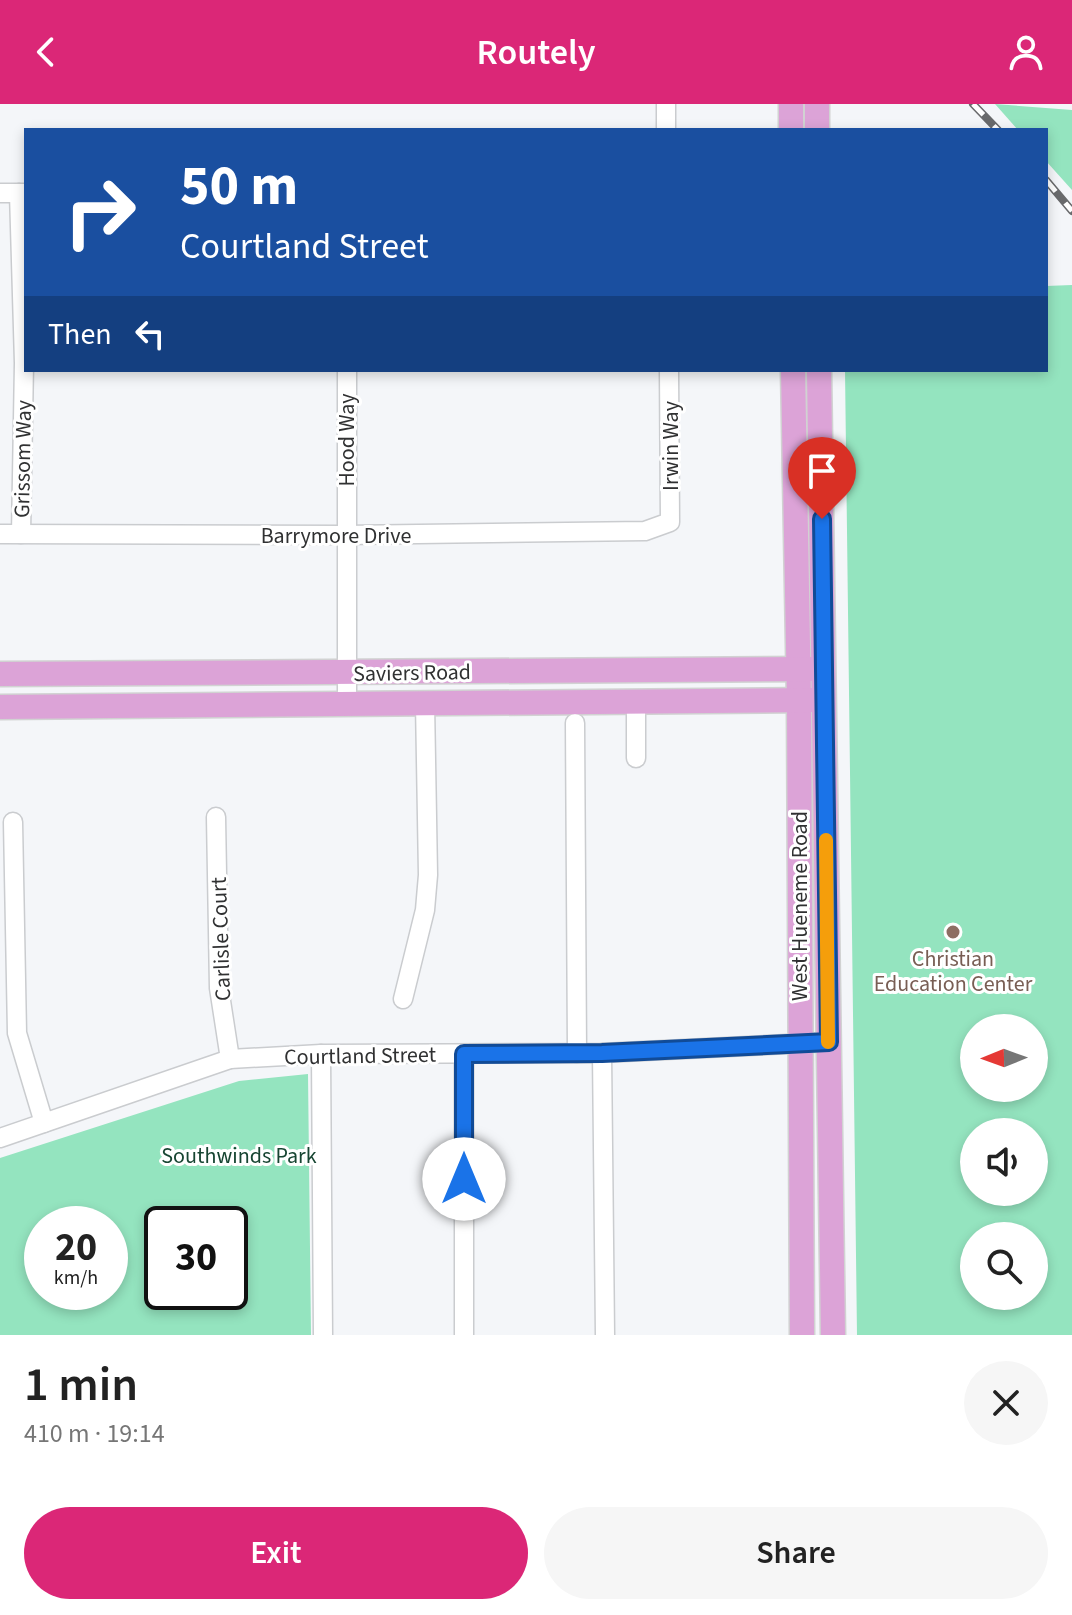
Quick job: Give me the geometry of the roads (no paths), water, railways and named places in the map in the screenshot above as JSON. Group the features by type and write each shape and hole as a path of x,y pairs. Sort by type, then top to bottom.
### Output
{"main road":[{"path":"791,104 791,128"},
{"name":"West Hueneme Road","path":"793,372 799,700 802,1335"},
{"name":"West Hueneme Road","path":"819,372 833,1335"},
{"name":"Saviers Road","path":"0,674 825,669"},
{"name":"Saviers Road","path":"0,707 824,700"}],"street":[{"path":"666,104 666,128"},
{"name":"Grissom Way","path":"15,193 24,346"},
{"name":"Grissom Way","path":"21,534 25,372"},
{"name":"Hood Way","path":"347,372 347,703"},
{"name":"Irwin Way","path":"669,372 670,522"},
{"name":"Barrymore Drive","path":"0,534 345,535 645,531 670,522"},
{"path":"636,702 636,758"},
{"path":"403,999 425,910 428,875 425,703"},
{"path":"575,723 577,1053"},
{"name":"Carlisle Court","path":"216,817 219,988 230,1059"},
{"path":"13,822 17,1033 44,1123"},
{"name":"Courtland Street","path":"0,1138 230,1059 321,1054 602,1053 829,1042"},
{"path":"602,1053 605,1335"},
{"path":"321,1054 323,1335"},
{"path":"464,1054 464,1335"}],"railway":[{"path":"973,104 996,128"},
{"path":"1048,182 1072,211"}],"place":[{"name":"Christian Education Center","path":"953,932"}],"park label":[{"name":"Southwinds Park","path":"239,1155"}]}
